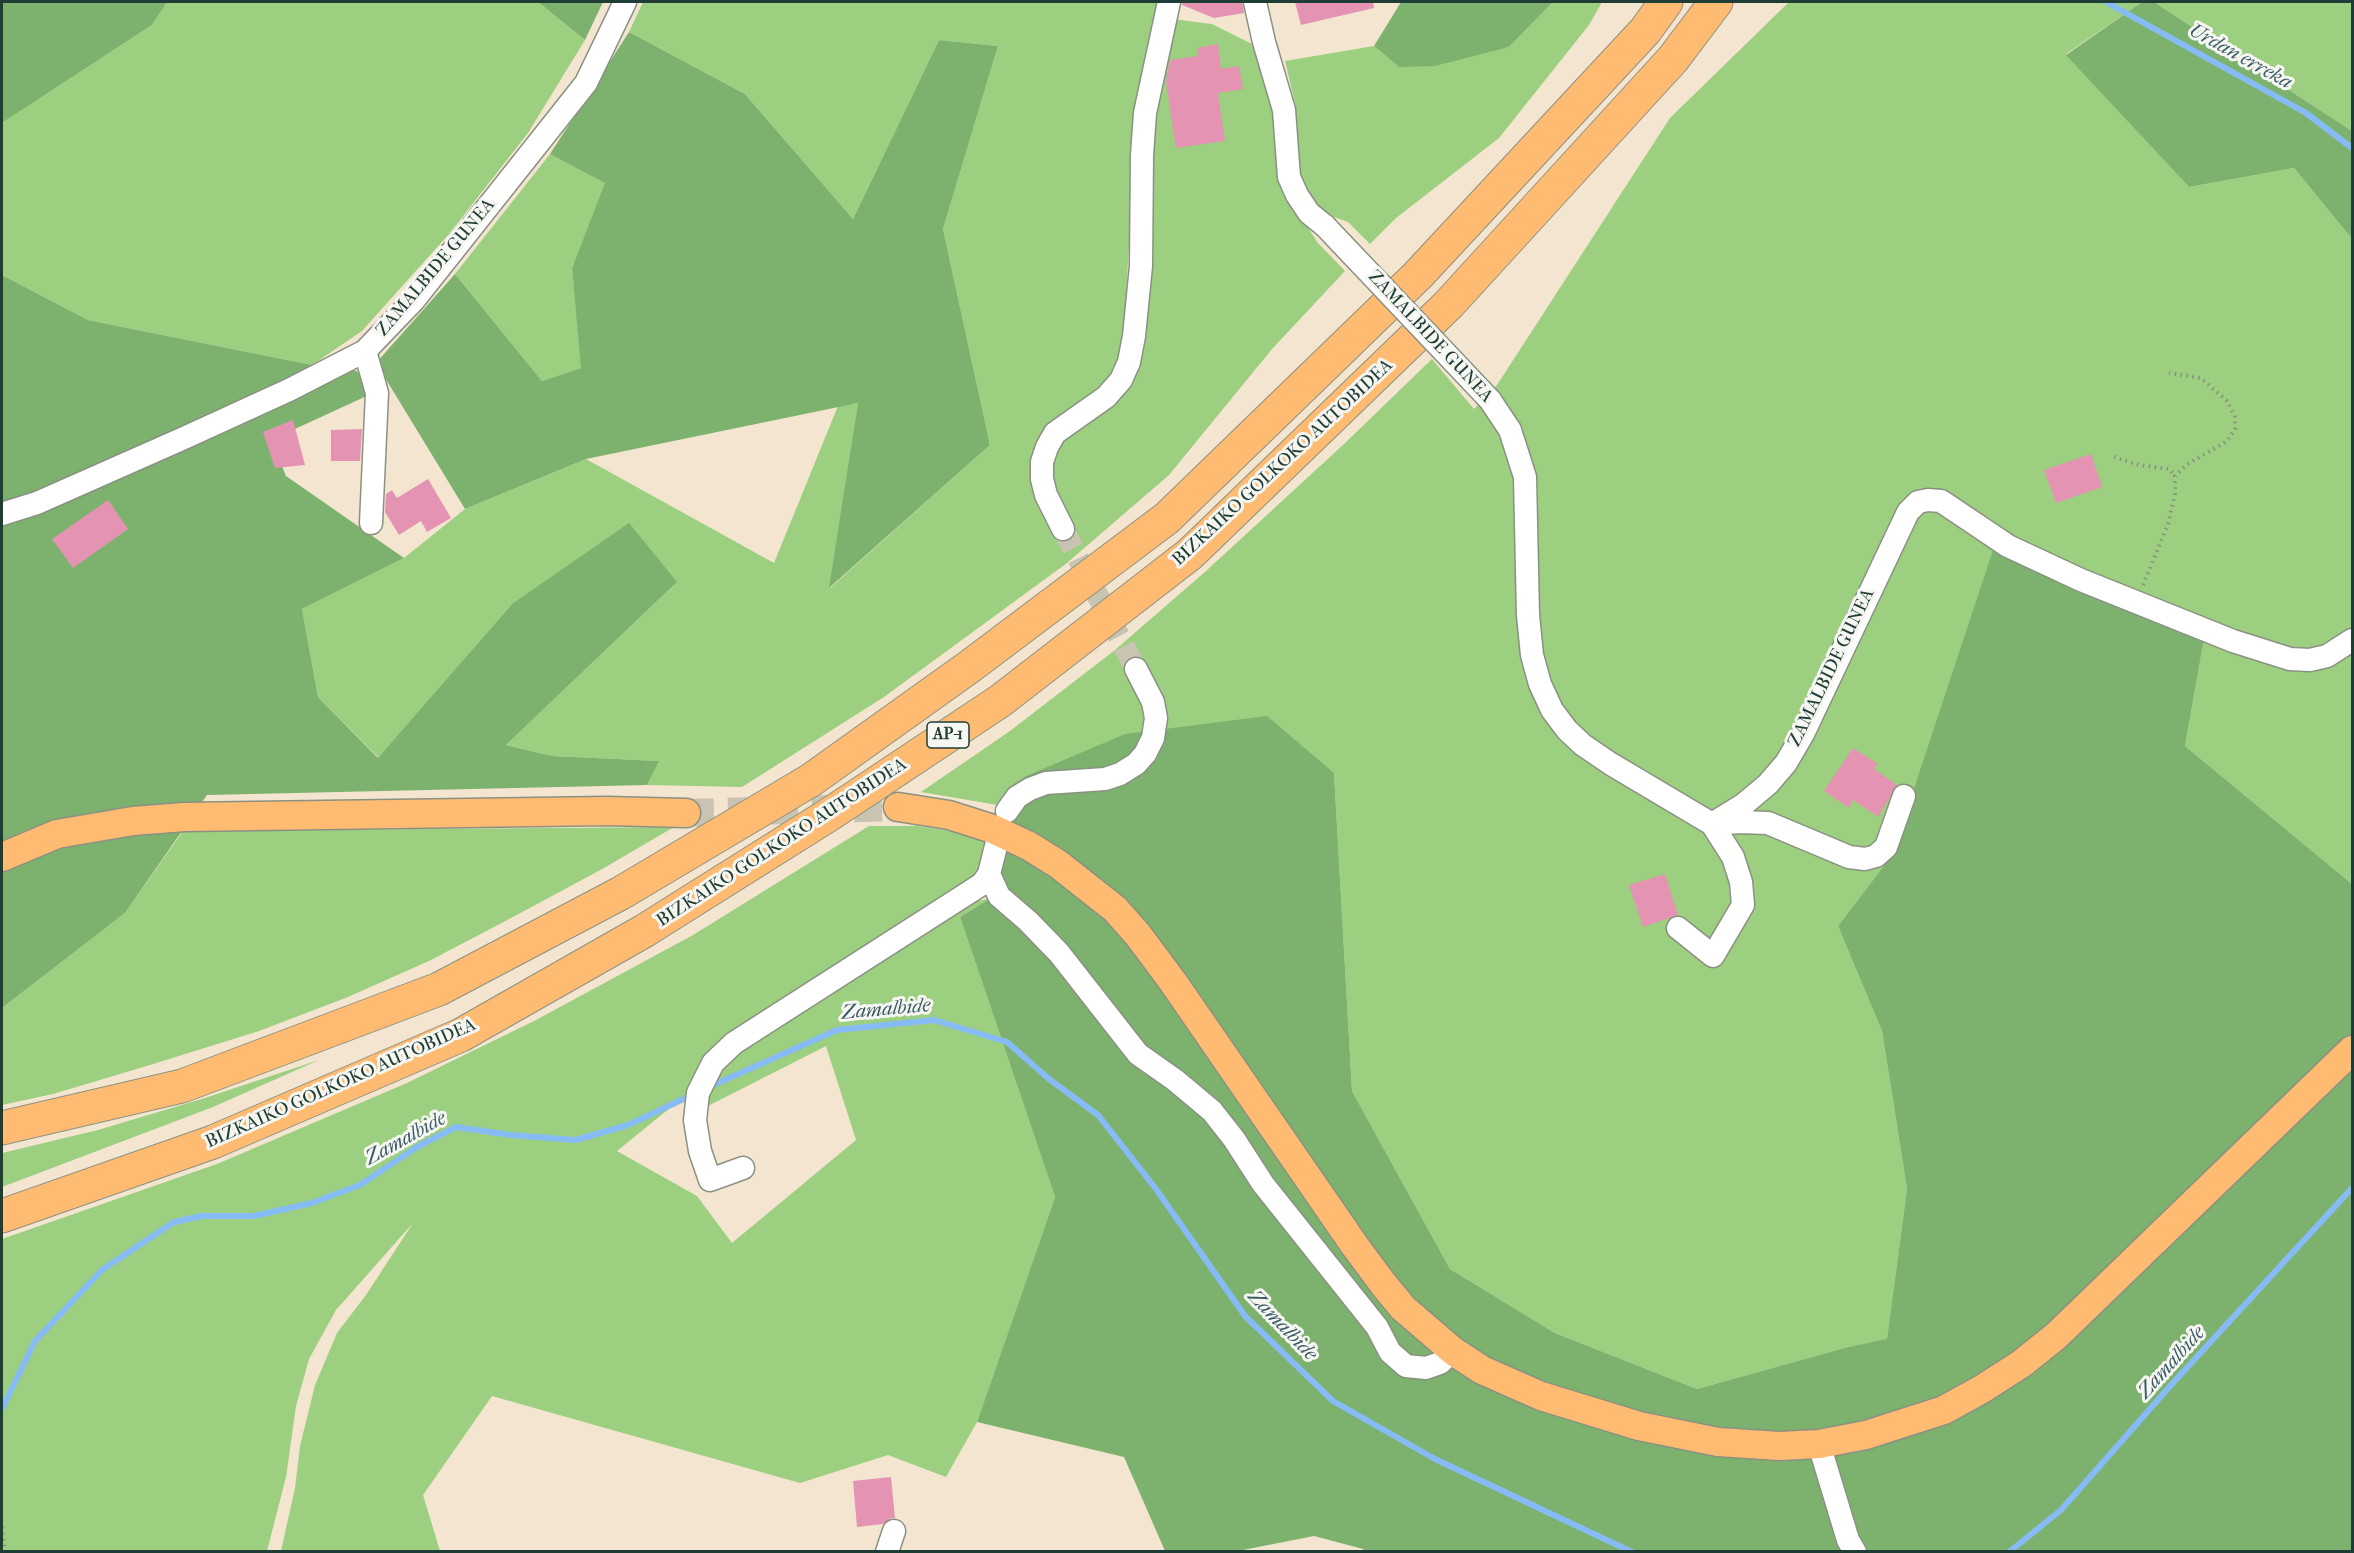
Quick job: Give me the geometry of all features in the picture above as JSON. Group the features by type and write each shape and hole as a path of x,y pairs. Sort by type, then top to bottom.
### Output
{"highway":[{"name":"BIZKAIKO GOLKOKO AUTOBIDEA","path":"2,1128 182,1086 439,989 621,893 811,780 969,667 1167,518 1418,275 1645,31 1666,2"},
{"name":"BIZKAIKO GOLKOKO AUTOBIDEA","path":"2,1216 213,1142 461,1035 644,931 830,814 1000,701 1190,554 1449,304 1673,59 1716,2"}],"main road":[{"path":"898,807 949,814 993,829 1029,846 1058,864 1114,909 1138,935 1173,982 1384,1285 1403,1308 1453,1351 1482,1370 1541,1396 1639,1426 1718,1442 1779,1446 1819,1444 1866,1435 1944,1410 1982,1389 2021,1364 2056,1336 2352,1050"},
{"path":"2,857 57,834 133,821 184,817 607,811 686,813"}],"street":[{"name":"ZAMALBIDE GUNEA","path":"2,514 37,504 184,438 289,390 365,351 414,300 586,83 625,2"},
{"path":"1064,529 1046,495 1042,479 1042,462 1055,433 1106,397 1121,380 1129,362 1141,266 1142,154 1145,113 1169,2"},
{"name":"ZAMALBIDE GUNEA","path":"1256,2 1264,42 1284,110 1290,177 1297,195 1309,213 1325,226 1490,400 1510,430 1525,477 1528,615 1532,655 1540,684 1552,710 1567,730 1583,745 1712,824 1743,805 1768,784 1786,763 1803,735 1908,512 1918,501 1941,501 2008,546 2136,602 2233,641 2290,659 2310,660 2327,656 2352,640"},
{"path":"365,351 377,393 371,523"},
{"path":"1007,811 1017,797 1046,783 1105,779 1120,774 1136,764 1145,754 1153,738 1156,718 1153,702 1136,669"},
{"path":"1678,928 1713,956 1743,905 1741,882 1733,857 1712,824 1768,823 1849,857 1865,859 1876,856 1886,847 1904,796"},
{"path":"743,1168 710,1179 700,1151 695,1120 698,1093 713,1063 734,1043 982,884 989,874 997,842"},
{"path":"989,874 999,896 1028,921 1059,953 1138,1054 1175,1080 1212,1111 1234,1139 1263,1184 1377,1327 1389,1352 1406,1366 1426,1368 1440,1363 1453,1351"},
{"path":"1819,1444 1848,1540 1855,1551"}],"path":[{"path":"2169,373 2201,378 2227,401 2235,417 2235,429 2227,441 2186,465 2175,476"},
{"path":"2114,457 2139,465 2169,469 2175,476 2175,494 2168,524 2136,602"},
{"path":"2,1527 5,1551"}],"green space":[{"path":"2,2 167,2 152,25 2,123"},
{"path":"167,2 538,2 585,40 528,133 449,234 362,331 312,365 88,320 2,275 2,123 152,25"},
{"path":"538,2 603,2 585,40"},
{"path":"643,2 1161,2 1144,66 1133,174 1123,350 1149,302 1149,174 1155,92 1172,19 1212,24 1256,46 1281,124 1291,202 1318,243 1345,271 1272,349 1169,475 1067,563 884,697 742,787 647,785 658,761 552,756 506,745 677,582 512,604 379,758 318,697 302,609 404,558 465,509 586,459 774,563 838,406 858,403 830,588 990,445 943,229 998,46 939,40 853,219 745,94 629,32"},
{"path":"1401,2 1553,2 1509,47 1435,66 1399,67 1374,46"},
{"path":"1553,2 1602,2 1589,25 1499,138 1396,218 1370,244 1348,222 1320,212 1295,172 1296,107 1285,61 1374,46 1399,67 1509,47"},
{"path":"1789,2 2142,2 2066,54 2189,187 2294,168 2352,239 2352,884 2185,746 2204,639 1892,855 1838,926 1882,1031 1907,1189 1887,1340 1844,1348 1697,1389 1555,1333 1450,1269 1352,1091 1334,773 1015,808 921,792 1010,731 1115,650 1206,571 1432,359 1474,409 1497,385 1670,118"},
{"path":"2142,2 2154,2 2352,131 2352,239 2294,168 2189,187 2066,55"},
{"path":"2154,2 2352,2 2352,131"},
{"path":"629,32 745,94 853,219 939,40 998,46 943,229 990,445 829,588 858,403 586,459 465,509 376,363 455,274 542,381 581,368 572,268 605,183 550,154"},
{"path":"550,154 606,183 572,268 582,368 542,381 455,274"},
{"path":"2,275 88,320 312,365 357,371 371,394 271,440 286,476 404,558 302,609 318,697 378,758 512,604 629,523 677,582 506,745 552,756 659,761 647,785 207,795 125,913 2,1008"},
{"path":"1994,547 2204,639 2185,746 2352,884 2352,1551 1366,1552 1363,1549 1314,1536 1238,1551 1165,1551 1124,1457 977,1422 1055,1197 960,917 989,899 1024,777 1125,734 1267,716 1334,773 1352,1091 1450,1269 1555,1333 1697,1389 1844,1348 1887,1339 1907,1189 1882,1031 1838,926 1892,855"},
{"path":"869,826 917,826 952,831 986,841 977,876 703,1064 686,1095 617,1151 697,1196 732,1243 856,1140 826,1046 702,1109 720,1069 749,1044 969,902 989,899 960,917 1055,1197 977,1422 946,1477 888,1455 800,1483 492,1396 423,1495 440,1551 281,1551 295,1488 300,1446 315,1385 337,1333 366,1295 413,1223 336,1310 309,1359 296,1406 286,1477 267,1551 2,1551 2,1239 217,1164 407,1083 536,1020 693,935"},
{"path":"674,827 604,868 431,960 348,997 259,1031 53,1094 2,1105 2,1008 125,913 183,831"},
{"path":"319,1060 213,1107 2,1187 2,1153 98,1130 205,1098"}],"building":[{"path":"1182,2 1242,2 1244,13 1214,18 1182,5"},
{"path":"1295,2 1373,2 1374,8 1301,25"},
{"path":"1218,44 1221,69 1239,66 1243,89 1218,93 1225,141 1176,148 1166,82 1170,60 1198,56 1197,48"},
{"path":"293,420 305,465 275,468 263,432"},
{"path":"362,429 360,461 331,461 331,430"},
{"path":"2091,454 2102,487 2056,503 2044,470"},
{"path":"428,479 451,518 427,532 421,521 399,535 385,512 386,494 392,490 397,498"},
{"path":"108,500 128,529 73,568 52,539"},
{"path":"1853,748 1878,764 1874,769 1897,785 1878,817 1853,800 1849,808 1824,791"},
{"path":"1665,874 1678,915 1643,927 1629,885"},
{"path":"891,1477 895,1518 883,1524 857,1527 853,1481"}],"waterway":[{"name":"Urdan erreka","path":"2106,2 2306,113 2352,148"},
{"name":"Zamalbide","path":"709,1087 837,1030 934,1020 1007,1042 1049,1079 1098,1115 1156,1189 1245,1316 1333,1401 1435,1459 1632,1552"},
{"name":"Zamalbide","path":"2,1409 35,1341 102,1270 174,1222 202,1216 254,1216 312,1203 360,1185 417,1147 456,1127 511,1135 576,1140 628,1125 692,1095"},
{"name":"Zamalbide","path":"2009,1552 2061,1510 2171,1385 2352,1188"}],"tunnel":[{"path":"1063,529 1136,669"},
{"path":"686,813 898,807"}]}
